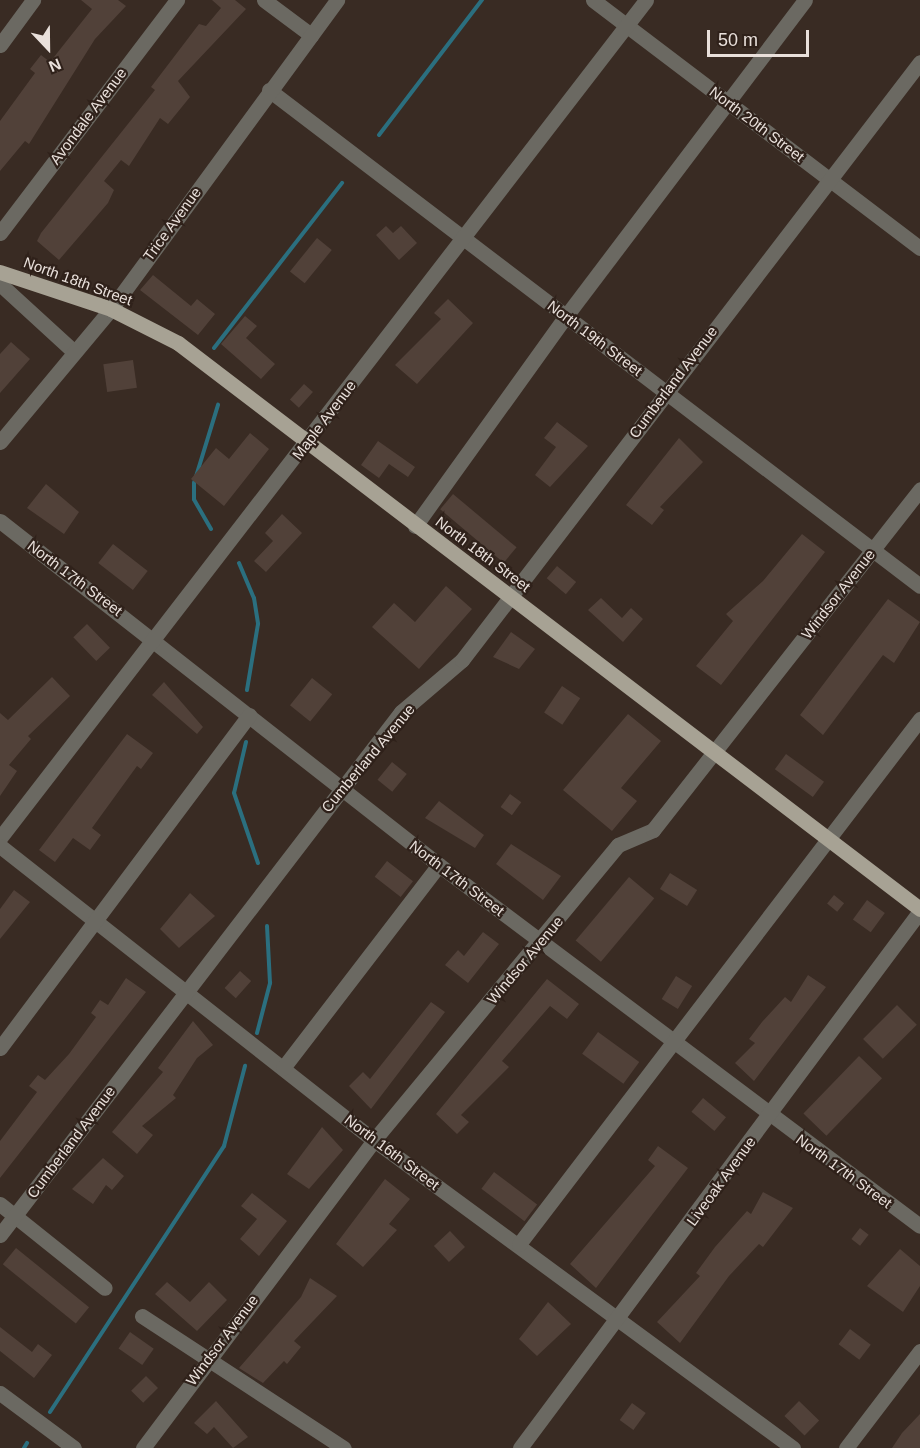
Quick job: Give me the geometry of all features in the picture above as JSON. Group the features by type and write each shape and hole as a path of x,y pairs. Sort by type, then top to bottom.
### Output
{"main road":[{"name":"North 18th Street","path":"0,272 111,309 178,343 415,526 718,751 920,910"}],"street":[{"path":"0,45 33,0"},
{"name":"Avondale Avenue","path":"0,233 177,0"},
{"path":"264,0 311,35"},
{"name":"Trice Avenue","path":"0,442 73,351 111,309 269,90 338,0"},
{"name":"North 20th Street","path":"593,0 920,248"},
{"name":"Maple Avenue","path":"0,838 152,636 307,444 462,237 646,0"},
{"path":"415,526 566,316 806,0"},
{"name":"Cumberland Avenue","path":"0,1234 401,712 462,660 511,598 665,391 920,62"},
{"name":"North 19th Street","path":"269,90 920,586"},
{"path":"0,284 73,351"},
{"name":"Windsor Avenue","path":"143,1448 374,1140 541,942 618,845 653,830 718,751 920,489"},
{"name":"North 17th Street","path":"0,521 152,636 340,789 439,865 768,1116 920,1226"},
{"path":"0,1048 249,715"},
{"path":"519,1244 920,719"},
{"name":"North 16th Street","path":"0,846 184,993 374,1140 622,1318 793,1448"},
{"path":"283,1068 439,865"},
{"name":"Liveoak Avenue","path":"520,1448 622,1318 920,910"},
{"path":"0,1204 105,1288"},
{"path":"142,1316 344,1448"},
{"path":"846,1448 920,1351"},
{"path":"0,1393 74,1448"}],"building":[{"path":"81,0 118,0 126,6 95,39 29,144 25,141 0,171 0,121 35,73 30,69 41,55 50,62 92,9"},
{"path":"212,0 235,0 246,9 178,81 190,97 168,124 160,118 129,166 121,160 104,181 114,190 108,203 59,260 37,241 41,233 155,90 151,87 199,24 206,26 221,8"},
{"path":"386,226 393,233 401,226 417,243 399,260 376,235"},
{"path":"317,238 332,250 305,283 290,271"},
{"path":"153,275 191,306 197,299 215,314 198,335 140,290"},
{"path":"448,299 473,323 417,384 395,365 441,319 434,313"},
{"path":"245,316 257,326 246,338 275,364 261,379 221,344"},
{"path":"11,342 30,359 0,393 0,354"},
{"path":"133,360 137,388 107,392 103,364"},
{"path":"304,384 313,392 299,408 290,400"},
{"path":"557,422 588,446 550,487 535,475 556,447 544,438"},
{"path":"250,433 269,449 224,506 191,479 216,448 229,459"},
{"path":"679,438 703,462 660,507 664,510 652,525 626,505"},
{"path":"378,441 415,467 408,477 389,464 379,478 361,465"},
{"path":"46,484 79,512 64,534 27,508"},
{"path":"453,494 517,547 504,563 440,509"},
{"path":"282,514 302,533 266,572 254,561 273,541 265,533"},
{"path":"802,534 825,552 721,685 696,666 733,621 726,614 763,581"},
{"path":"113,544 148,571 133,590 98,563"},
{"path":"557,566 576,582 566,594 547,578"},
{"path":"446,586 472,609 419,669 372,627 394,603 415,622"},
{"path":"601,598 622,618 631,608 643,619 623,642 588,610"},
{"path":"888,599 920,622 894,663 883,655 823,735 800,715"},
{"path":"87,624 110,648 96,661 73,637"},
{"path":"511,632 535,649 519,669 493,657"},
{"path":"52,677 70,696 28,736 31,739 9,765 17,771 0,796 0,713 8,720"},
{"path":"312,678 332,694 310,722 290,705"},
{"path":"164,682 203,727 197,734 152,695"},
{"path":"562,686 580,698 562,725 544,713"},
{"path":"628,714 661,741 621,788 637,801 612,831 563,790"},
{"path":"127,734 153,753 141,769 137,766 92,828 101,835 90,850 73,838 55,862 39,850"},
{"path":"786,754 824,782 813,797 775,769"},
{"path":"392,762 407,774 392,792 378,780"},
{"path":"510,794 521,802 512,815 501,807"},
{"path":"439,801 484,835 475,848 425,818"},
{"path":"511,844 561,876 543,900 496,864"},
{"path":"387,861 413,881 401,897 375,877"},
{"path":"670,873 697,890 687,906 660,889"},
{"path":"629,877 654,898 601,962 576,941"},
{"path":"14,890 30,902 0,939 0,909"},
{"path":"190,893 215,916 179,948 160,929"},
{"path":"834,895 844,903 837,912 827,904"},
{"path":"867,900 885,913 871,932 853,919"},
{"path":"483,932 499,944 468,983 445,965 458,950 464,956"},
{"path":"240,971 251,981 236,998 225,988"},
{"path":"808,975 826,987 754,1081 735,1063 755,1043 749,1039 762,1022 785,997 791,1002"},
{"path":"676,976 692,986 678,1009 662,999"},
{"path":"126,978 146,992 0,1178 0,1141 37,1092 29,1086 38,1075 45,1080 69,1054 96,1017 91,1013 100,1000 108,1005"},
{"path":"547,979 579,1004 567,1019 550,1006 502,1061 509,1067 461,1115 469,1122 457,1134 436,1114"},
{"path":"431,1002 445,1012 371,1109 349,1086 363,1072 370,1079"},
{"path":"897,1005 917,1025 883,1059 863,1039"},
{"path":"193,1021 213,1045 197,1058 173,1095 176,1098 142,1126 153,1135 137,1154 112,1132 163,1072 158,1068"},
{"path":"598,1032 639,1062 623,1084 582,1054"},
{"path":"859,1056 882,1078 826,1136 803,1114"},
{"path":"703,1098 726,1117 714,1131 691,1112"},
{"path":"322,1127 343,1150 309,1189 287,1174"},
{"path":"658,1146 688,1168 596,1288 570,1264 655,1166 648,1160"},
{"path":"103,1158 124,1176 112,1190 106,1185 93,1204 72,1189"},
{"path":"494,1172 537,1204 524,1221 481,1189"},
{"path":"385,1179 410,1199 389,1224 397,1230 363,1267 336,1244"},
{"path":"763,1192 793,1208 763,1247 759,1244 729,1276 680,1343 657,1322 700,1276 696,1273 715,1247 747,1211 751,1214"},
{"path":"252,1193 287,1221 259,1256 240,1239 257,1219 241,1206"},
{"path":"860,1228 869,1235 860,1246 851,1239"},
{"path":"450,1231 465,1247 449,1262 434,1246"},
{"path":"16,1248 89,1307 76,1323 3,1264"},
{"path":"900,1249 920,1266 920,1286 903,1312 867,1286"},
{"path":"310,1278 337,1296 294,1341 301,1347 287,1364 284,1361 263,1383 239,1368 301,1297"},
{"path":"167,1282 190,1302 209,1282 227,1300 197,1331 155,1294"},
{"path":"548,1302 571,1324 537,1356 519,1339"},
{"path":"0,1327 32,1352 38,1344 52,1355 34,1378 0,1351"},
{"path":"850,1329 871,1345 859,1360 839,1344"},
{"path":"130,1332 154,1349 142,1365 119,1348"},
{"path":"146,1376 158,1388 143,1403 131,1391"},
{"path":"216,1401 248,1437 233,1448 214,1427 207,1434 194,1423"},
{"path":"799,1401 819,1420 805,1436 784,1416"},
{"path":"632,1403 646,1413 633,1430 620,1420"},
{"path":"920,1414 920,1448 892,1448 902,1433"}],"waterway":[{"path":"379,135 482,0"},
{"path":"214,348 342,183"},
{"path":"211,529 194,499 194,483 218,405"},
{"path":"239,563 254,598 258,624 247,690"},
{"path":"246,742 234,793 258,863"},
{"path":"257,1033 270,983 267,926"},
{"path":"50,1412 224,1146 245,1066"},
{"path":"24,1448 27,1443"}]}
